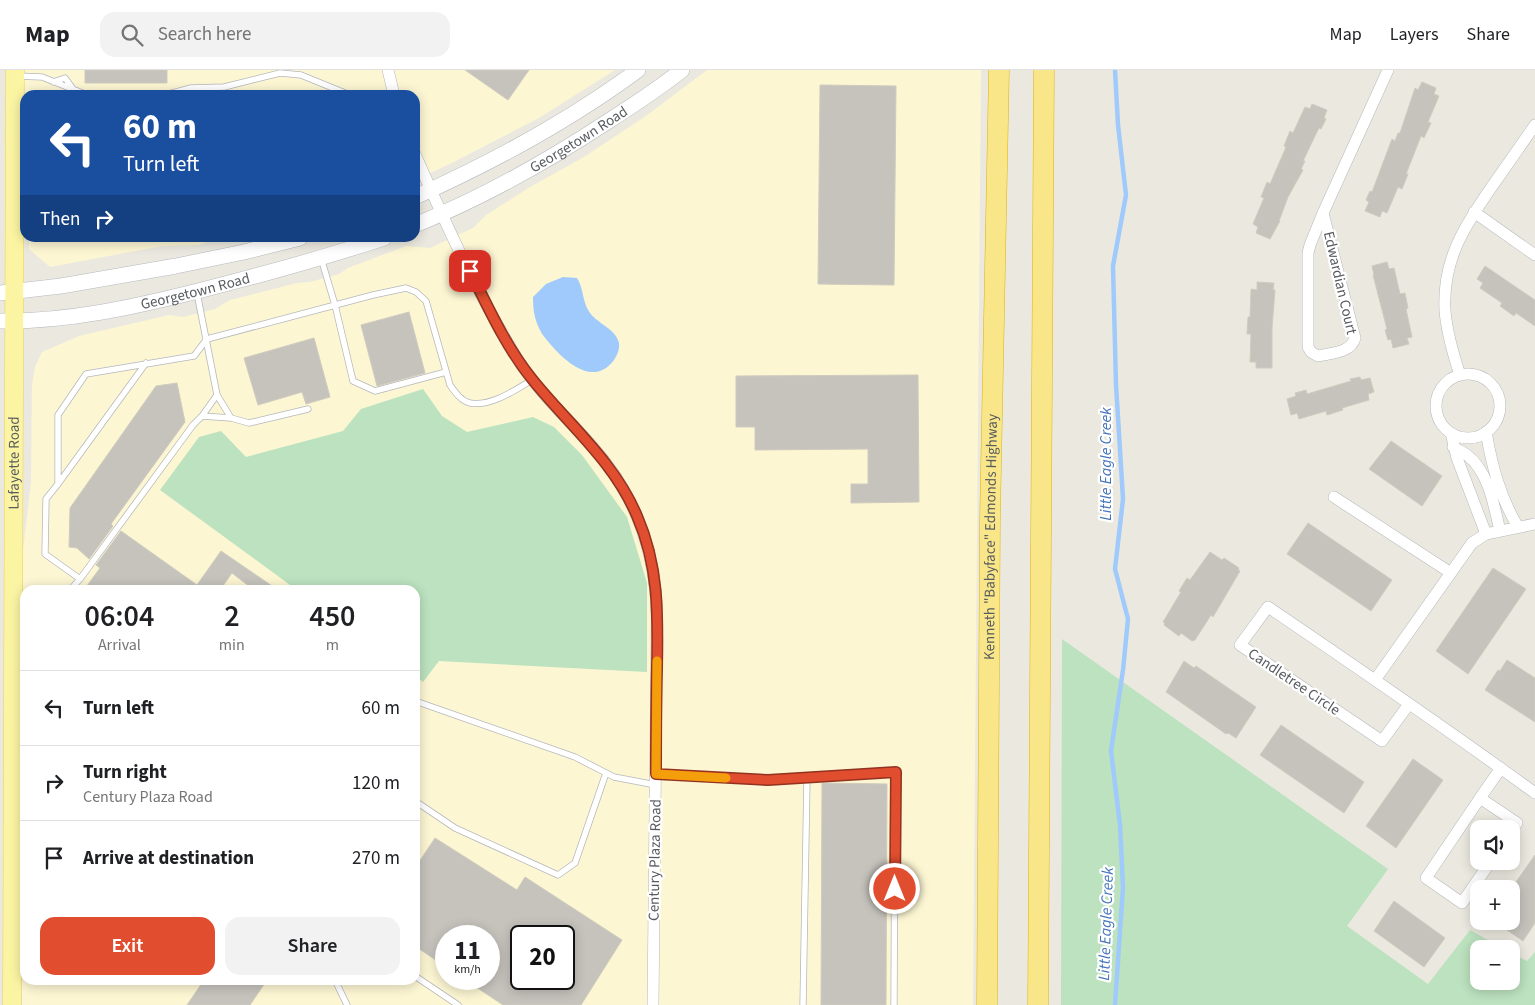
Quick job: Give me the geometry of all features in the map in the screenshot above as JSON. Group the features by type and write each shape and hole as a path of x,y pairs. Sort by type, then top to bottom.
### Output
{"highway":[{"name":"Kenneth \"Babyface\" Edmonds Highway","path":"987,1005 990,518 999,70"},
{"path":"1038,1005 1044,70"}],"main road":[{"name":"Georgetown Road","path":"420,194 492,161 544,132 638,70"},
{"name":"Georgetown Road","path":"420,223 518,176 569,147 682,70"},
{"name":"Lafayette Road","path":"12,1005 16,593 7,292 15,73"},
{"name":"Georgetown Road","path":"7,292 61,286 176,266 285,242"},
{"name":"Georgetown Road","path":"7,321 67,317 110,310 197,291 321,258 371,242"}],"street":[{"path":"388,70 393,90"},
{"name":"Edwardian Court","path":"1323,213 1354,338 1352,345 1345,350 1318,356 1311,352 1308,347 1308,253 1323,213 1388,70"},
{"path":"1460,375 1448,337 1445,311 1445,292 1453,254 1463,229 1535,125"},
{"name":"Century Plaza Road","path":"420,165 484,298 515,355 532,380 592,446 614,475 632,503 648,546 654,569 657,598 653,1005"},
{"path":"1474,212 1535,255"},
{"path":"1470,374 1480,376 1496,390 1500,400 1500,410 1497,420 1486,432 1472,437 1461,437 1451,433 1443,426 1436,406 1442,386 1450,379 1470,374"},
{"path":"1486,432 1499,489 1518,527"},
{"path":"1451,433 1453,447 1486,534"},
{"path":"1453,447 1468,456 1482,472 1493,502 1500,531"},
{"path":"1334,497 1451,573"},
{"path":"1376,680 1472,543 1486,534 1535,524"},
{"name":"Candletree Circle","path":"1409,704 1382,741 1240,645 1268,607 1376,680 1535,792"},
{"path":"1485,870 1462,904 1426,878 1501,768"},
{"path":"1480,798 1513,820"}],"lane":[{"path":"15,73 42,77 73,90"},
{"path":"184,90 224,87 280,73 301,75 338,90"},
{"path":"321,258 336,305 353,381 375,391 446,372"},
{"path":"58,484 58,415 86,374 194,356 207,339 406,288 416,292 426,301 450,385 457,396 469,403 487,402 510,393 532,380"},
{"path":"197,291 217,395 232,418"},
{"path":"80,580 45,554 46,500 146,364"},
{"path":"75,585 217,395"},
{"path":"202,416 232,418 249,423 308,409"},
{"path":"420,703 566,753 614,777 656,780 768,780 896,772 894,1005"},
{"path":"420,804 455,828 558,875 575,864 606,773"},
{"path":"803,1005 807,778"},
{"path":"420,979 458,1005"},
{"path":"337,985 347,1005"}],"shaded area":[{"path":"24,70 615,70 539,118 420,178 420,90 24,90"},
{"path":"707,70 981,70 973,1005 22,1005 22,985 420,985 420,585 23,585 23,550 31,482 32,384 35,367 42,352 79,336 169,315 183,317 215,309 230,300 339,274 348,268 406,246 430,248 473,228 486,215 530,187 584,157 646,116"},
{"path":"29,242 207,242 199,245 162,246 50,267 29,249"}],"green space":[{"path":"423,389 442,416 467,432 533,417 554,427 582,455 627,517 647,583 647,672 439,661 423,682 420,680 420,585 290,585 160,490 199,437 221,431 246,457 343,431 361,409"},
{"path":"1062,639 1388,869 1347,926 1428,984 1470,930 1488,940 1470,940 1470,990 1520,990 1520,958 1527,961 1535,952 1535,1005 1061,1005"}],"water":[{"path":"563,277 577,278 590,313 611,330 619,343 615,358 606,368 598,372 589,372 581,369 565,359 543,336 536,321 533,297 546,284"}],"building":[{"path":"85,70 167,70 167,83 85,83"},
{"path":"465,70 529,70 508,100"},
{"path":"1422,82 1436,88 1434,94 1439,96 1428,122 1431,123 1424,138 1421,136 1402,189 1398,187 1387,213 1382,211 1380,217 1365,211 1369,202 1366,200 1370,191 1372,192 1392,139 1395,141 1398,133 1400,133 1415,88 1418,90"},
{"path":"820,85 896,86 894,285 818,284"},
{"path":"1312,104 1327,110 1324,118 1326,119 1321,129 1319,128 1303,161 1305,161 1301,169 1303,170 1288,197 1280,221 1270,239 1256,233 1258,227 1253,224 1264,198 1261,197 1267,182 1270,184 1286,147 1284,146 1290,131 1293,133 1305,107 1310,109"},
{"path":"1387,262 1389,269 1394,268 1400,294 1405,293 1408,308 1406,309 1412,337 1407,338 1409,344 1393,348 1391,339 1388,340 1385,330 1387,329 1372,266"},
{"path":"1485,266 1535,300 1535,326 1516,313 1514,316 1500,306 1502,303 1480,288 1483,283 1477,279"},
{"path":"1257,282 1274,283 1272,368 1256,368 1256,362 1250,362 1251,334 1247,334 1248,317 1250,317 1251,289 1257,290"},
{"path":"409,312 425,373 377,386 361,325"},
{"path":"314,338 330,397 306,404 302,392 258,405 244,358"},
{"path":"918,375 919,502 851,503 851,484 868,484 868,449 755,450 755,427 736,427 736,376"},
{"path":"1360,377 1361,380 1370,378 1374,392 1368,394 1369,400 1342,408 1343,410 1327,415 1326,411 1299,419 1297,413 1291,415 1287,399 1296,396 1295,393 1306,390 1307,394"},
{"path":"177,383 185,422 111,524 113,526 89,559 77,548 69,547 70,508 156,386"},
{"path":"1391,441 1442,476 1422,506 1369,469"},
{"path":"1308,523 1392,580 1371,611 1287,554"},
{"path":"121,531 197,585 88,585 100,568 96,565"},
{"path":"221,551 271,585 248,585 232,573 224,585 197,585"},
{"path":"1210,552 1222,560 1224,558 1239,568 1238,570 1240,571 1213,617 1211,615 1195,640 1192,641 1181,633 1179,636 1164,625 1165,623 1163,622 1187,578 1190,580"},
{"path":"1493,568 1526,589 1468,674 1436,651"},
{"path":"1507,660 1535,678 1535,722 1485,690"},
{"path":"1184,661 1194,668 1196,666 1256,707 1236,738 1228,733 1226,734 1166,692"},
{"path":"1281,725 1364,782 1344,813 1260,755"},
{"path":"1413,759 1443,780 1396,848 1366,826"},
{"path":"822,783 887,784 886,1005 821,1005"},
{"path":"435,838 517,890 525,877 622,940 581,1005 503,1005 480,990 500,990 500,925 435,925 435,960 420,949 420,860"},
{"path":"1535,855 1535,923 1523,941 1507,930 1520,930 1520,880 1517,880"},
{"path":"1394,901 1445,938 1424,967 1374,931"},
{"path":"201,985 264,985 250,1005 187,1005"}],"waterway":[{"name":"Little Eagle Creek","path":"1115,70 1118,125 1126,195 1113,266 1116,385 1123,499 1115,569 1128,619 1123,670 1111,751 1120,825 1123,887 1115,1005"}],"slow traffic":[{"path":"657,661 656,774 726,778"}],"route":[{"path":"470,271 524,369 603,460 632,503 638,517 654,569 656,586 656,774 768,780 896,772 895,889"}]}
